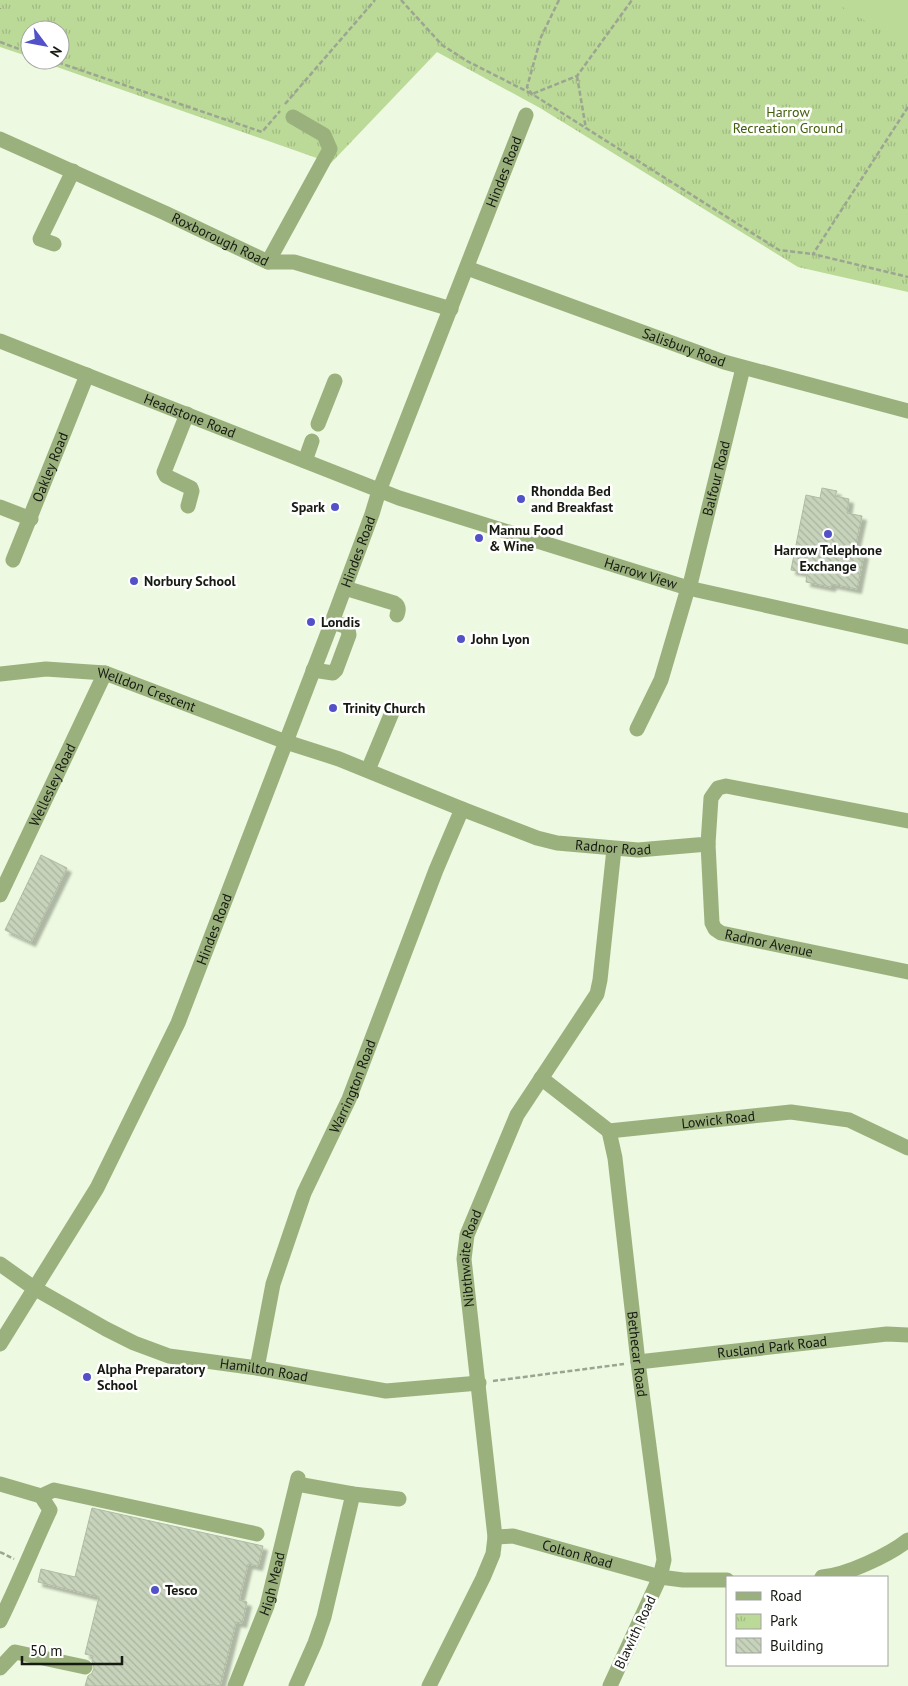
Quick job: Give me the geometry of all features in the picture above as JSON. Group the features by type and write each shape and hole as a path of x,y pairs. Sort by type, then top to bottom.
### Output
{"street":[{"name":"Hindes Road","path":"0,1344 79,1219 178,1023 345,588 381,486 526,115"},
{"path":"268,262 330,149 324,135 293,117"},
{"name":"Roxborough Road","path":"0,138 268,262 294,262 451,309"},
{"path":"41,239 73,171"},
{"name":"Salisbury Road","path":"467,268 743,368 908,411"},
{"name":"Headstone Road","path":"0,341 305,461 381,486"},
{"name":"Balfour Road","path":"637,729 660,680 688,588 743,368"},
{"name":"Oakley Road","path":"13,560 88,375"},
{"path":"318,424 335,380"},
{"path":"187,414 164,472 166,476 191,488 192,492 188,506"},
{"path":"305,461 312,442"},
{"name":"Harrow View","path":"381,486 688,588 908,637"},
{"path":"0,507 31,519"},
{"path":"345,588 394,603 398,606 397,615"},
{"path":"313,670 334,673 336,670 349,635 348,629 345,626 332,622"},
{"name":"Welldon Crescent","path":"0,674 46,669 105,673 286,742"},
{"name":"Wellesley Road","path":"0,894 105,673"},
{"path":"368,770 393,710"},
{"name":"Radnor Road","path":"286,742 368,770 536,838 557,843 638,850 708,844"},
{"path":"708,844 711,798 718,788 726,786 908,821"},
{"name":"Warrington Road","path":"257,1368 273,1284 304,1193 349,1099 432,880 462,809"},
{"name":"Radnor Avenue","path":"708,844 712,923 715,929 721,933 908,972"},
{"name":"Nibthwaite Road","path":"429,1686 483,1578 493,1554 496,1537 464,1259 467,1236 517,1115 597,994 614,849"},
{"path":"541,1078 609,1131"},
{"name":"Lowick Road","path":"609,1131 791,1112 849,1120 908,1148"},
{"name":"Bethecar Road","path":"609,1131 615,1158 638,1362 664,1560 660,1577"},
{"path":"0,1264 34,1288"},
{"name":"Hamilton Road","path":"34,1288 106,1329 134,1343 169,1356 257,1368 386,1391 479,1382"},
{"name":"Rusland Park Road","path":"638,1362 887,1334 908,1336"},
{"name":"High Mead","path":"235,1686 267,1606 298,1481 353,1494"},
{"path":"0,1484 41,1496 50,1510 0,1621"},
{"path":"41,1496 54,1490 257,1534"},
{"path":"296,1686 324,1617 353,1494 399,1499"},
{"name":"Colton Road","path":"496,1537 513,1536 660,1577 683,1580 726,1580"},
{"path":"826,1576 864,1565 906,1547"},
{"name":"Blawith Road","path":"610,1686 660,1577"},
{"path":"0,1668 15,1652 85,1667"}],"path":[{"path":"70,66 262,132 375,0"},
{"path":"401,0 442,45 475,65 532,94 778,250 813,254 908,277"},
{"path":"532,94 527,88 541,37 559,0"},
{"path":"532,94 577,76 632,0"},
{"path":"0,42 20,49"},
{"path":"577,76 586,130"},
{"path":"813,254 908,108"},
{"path":"479,1382 638,1362"}],"green space":[{"name":"Harrow Recreation Ground","path":"0,0 908,0 908,292 798,267 540,108 437,52 331,163 66,70 70,70 70,20 20,20 20,54 0,47"},
{"path":"831,0 908,0 908,47"}],"building":[{"name":"Harrow Telephone Exchange","path":"822,488 837,491 835,496 849,499 847,513 862,516 854,552 864,554 857,589 832,584 831,587 806,582 807,573 791,570 806,495 820,498"},
{"path":"41,855 67,868 31,942 5,930"},
{"name":"Tesco","path":"92,1508 263,1546 258,1566 248,1564 239,1600 247,1602 242,1623 236,1622 220,1686 206,1684 206,1686 85,1686 88,1676 94,1668 93,1656 85,1654 99,1597 38,1582 41,1569 75,1577"}],"place":[{"name":"Rhondda Bed and Breakfast","path":"521,499"},
{"name":"Spark","path":"335,507"},
{"name":"Harrow Telephone Exchange","path":"828,534"},
{"name":"Mannu Food & Wine","path":"479,538"},
{"name":"Norbury School","path":"134,581"},
{"name":"Londis","path":"311,622"},
{"name":"John Lyon","path":"461,639"},
{"name":"Trinity Church","path":"333,708"},
{"name":"Alpha Preparatory School","path":"87,1377"},
{"name":"Tesco","path":"155,1590"}]}
